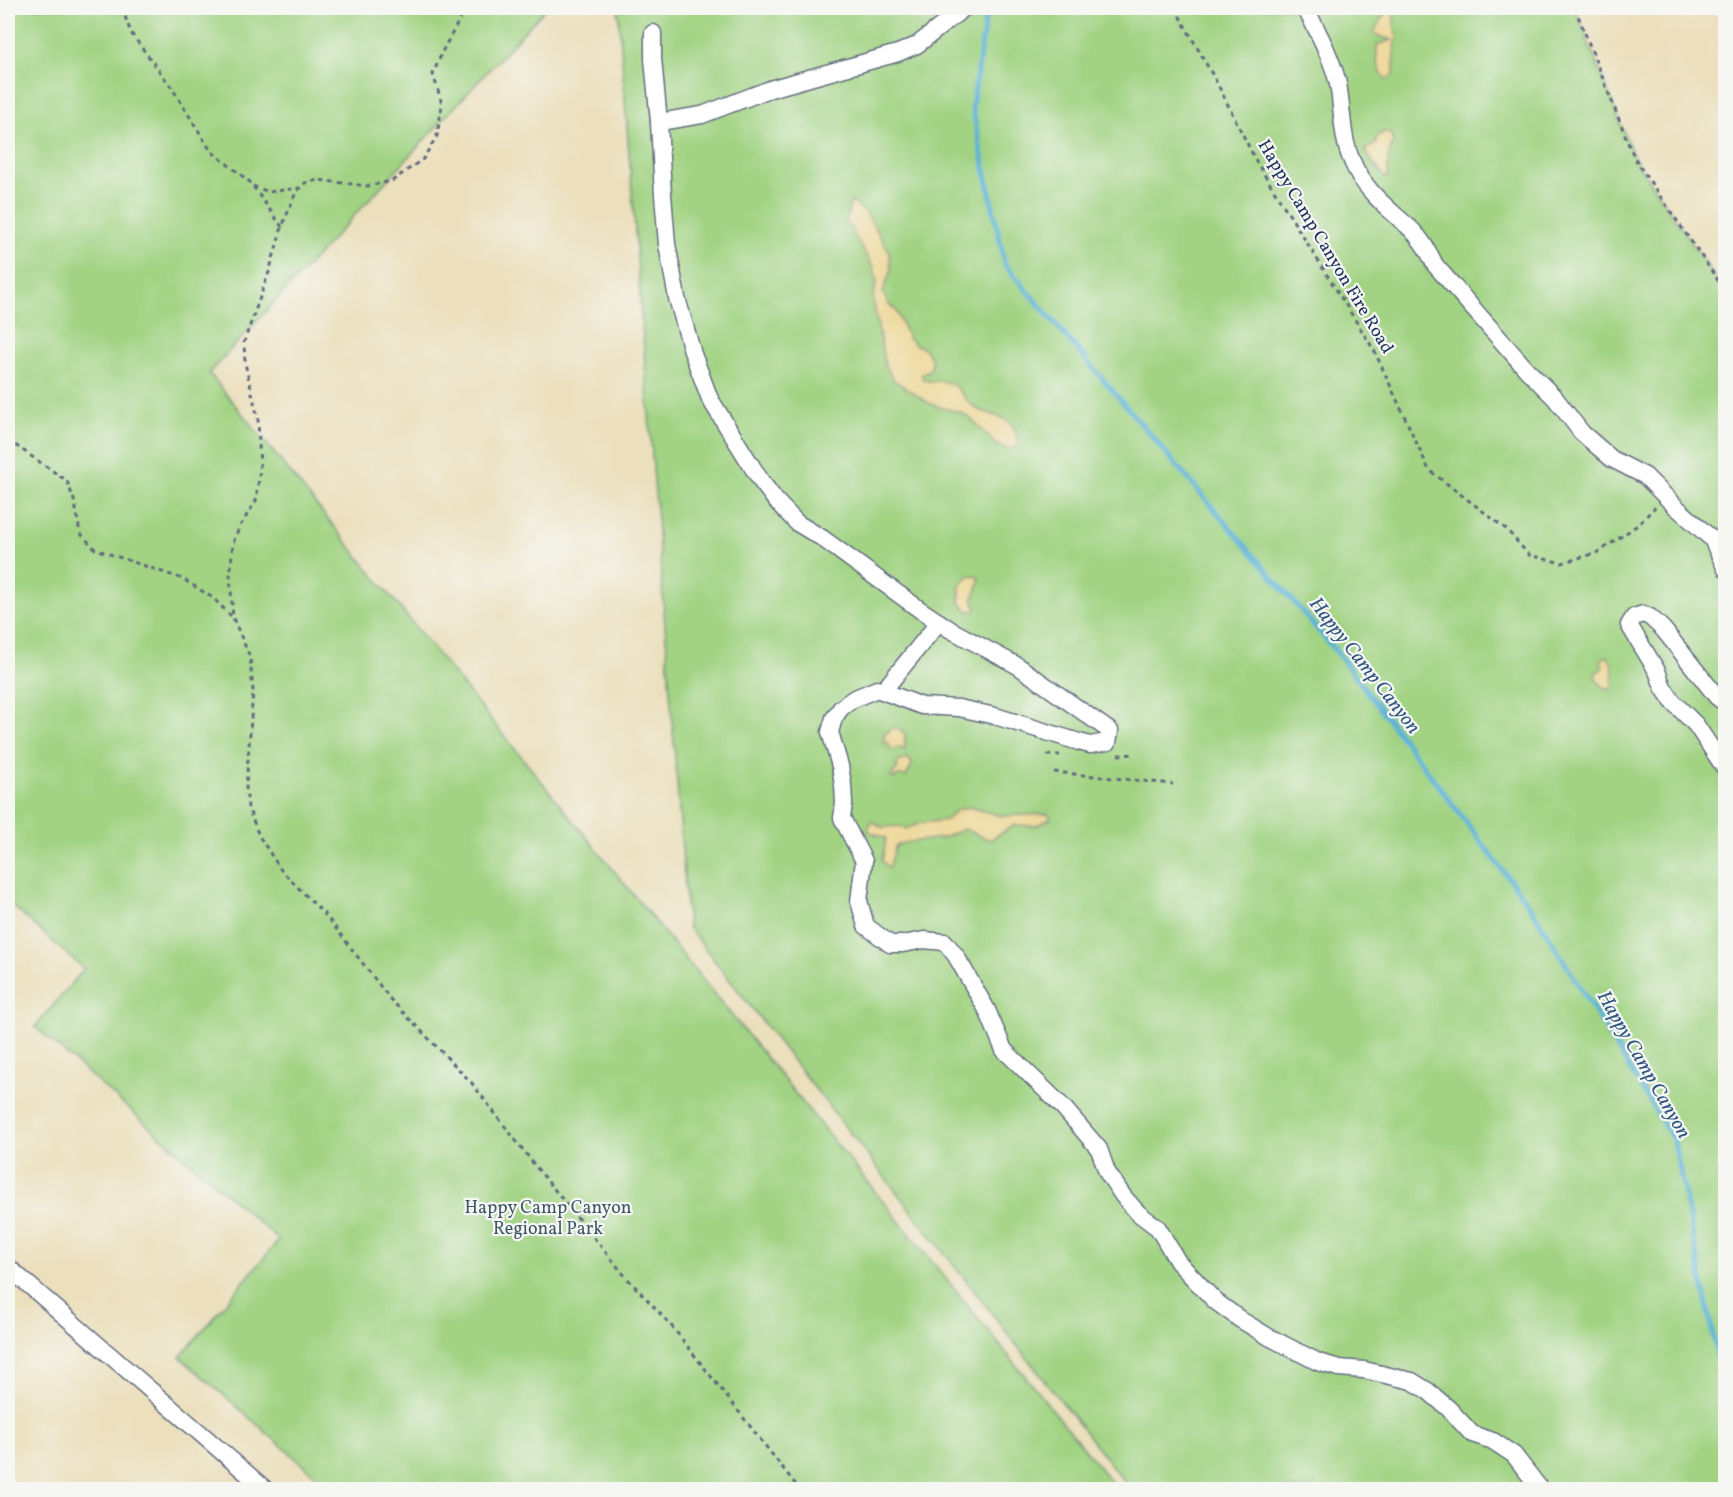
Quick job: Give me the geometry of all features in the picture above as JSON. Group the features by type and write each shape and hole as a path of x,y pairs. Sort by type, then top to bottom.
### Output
{"lane":[{"path":"659,122 702,115 770,89 898,53 917,45 964,8"},
{"path":"1305,8 1338,83 1344,137 1361,181 1379,202 1413,231 1435,264 1527,370 1555,398 1582,433 1612,459 1645,476 1712,539 1725,569"},
{"path":"653,33 660,166 667,244 677,298 693,354 710,399 776,501 797,523 822,538 939,622 1018,666 1110,731 1108,742 1090,745 986,714 959,708 922,706 877,689 854,699 841,708 834,718 830,732 843,785 842,818 864,861 859,901 866,926 890,944 924,940 945,942 956,956 987,1010 1004,1050 1063,1107 1099,1149 1107,1172 1123,1196 1138,1213 1158,1228 1178,1262 1215,1301 1240,1320 1318,1362 1412,1381 1441,1403 1472,1434 1493,1441 1514,1455 1541,1490"},
{"path":"1725,704 1657,623 1643,614 1634,616 1629,625 1631,631 1645,651 1663,687 1673,702 1696,724 1725,770"},
{"path":"883,691 939,622"},
{"path":"8,1267 266,1490"}],"path":[{"path":"122,8 131,33 172,87 211,151 252,186 282,227"},
{"path":"466,8 433,74 442,104 437,135 423,159 392,181 368,186 318,180 305,183 296,192 244,342 245,363 258,419 260,469 256,501 240,526 233,543 230,576 233,618 250,657 254,691 246,787 248,807 258,836 281,870 327,916 391,1000 471,1082 536,1167 626,1277 670,1324 800,1490"},
{"name":"Happy Camp Canyon Fire Road","path":"1175,8 1217,83 1257,163 1374,350 1429,470 1506,529 1529,555 1562,563 1599,552 1639,524 1665,497"},
{"path":"1575,8 1634,157 1725,292"},
{"path":"252,186 269,192 301,188"},
{"path":"8,440 67,481 75,503 80,532 94,549 183,579 213,598 233,618"},
{"path":"1054,772 1173,784"}],"green space":[{"name":"Happy Camp Canyon Regional Park","path":"8,8 546,8 209,373 1117,1489 331,1489 180,1357 279,1240 35,1027 84,969 8,902"},
{"path":"618,8 1575,8 1638,164 1725,292 1725,1489 1130,1489 688,927"}],"sand":[{"path":"1386,11 1394,12 1397,37 1394,74 1386,80 1378,64 1377,45 1392,40 1376,35 1374,32"},
{"path":"1386,132 1391,135 1393,141 1388,158 1388,177 1385,178 1365,150 1376,144 1376,138"},
{"path":"851,201 866,213 889,251 891,269 883,293 889,305 896,310 908,338 924,348 932,360 931,369 922,374 923,380 950,383 974,407 1008,421 1019,443 1012,449 998,446 969,417 927,402 894,380 885,366 873,299 877,280 873,267 846,220"},
{"path":"968,576 979,577 979,584 973,598 976,608 975,611 968,611 960,603 960,586"},
{"path":"1604,657 1608,657 1613,668 1611,690 1602,686 1595,678 1597,671 1603,669 1601,661"},
{"path":"891,728 898,728 905,734 905,750 897,747 891,750 888,743 882,743 885,737 883,733 889,732"},
{"path":"908,758 912,764 906,777 901,775 893,779 891,777 898,767 896,766 898,762"},
{"path":"968,807 1002,816 1048,814 1050,819 1036,826 1015,825 990,840 964,829 945,837 896,845 889,868 882,861 886,838 868,831 871,821 882,827 901,826 905,829 921,823 946,820 957,810"}],"waterway":[{"name":"Happy Camp Canyon","path":"987,8 972,107 1005,265 1340,656 1532,909 1674,1141 1718,1360 1726,1366"}]}
